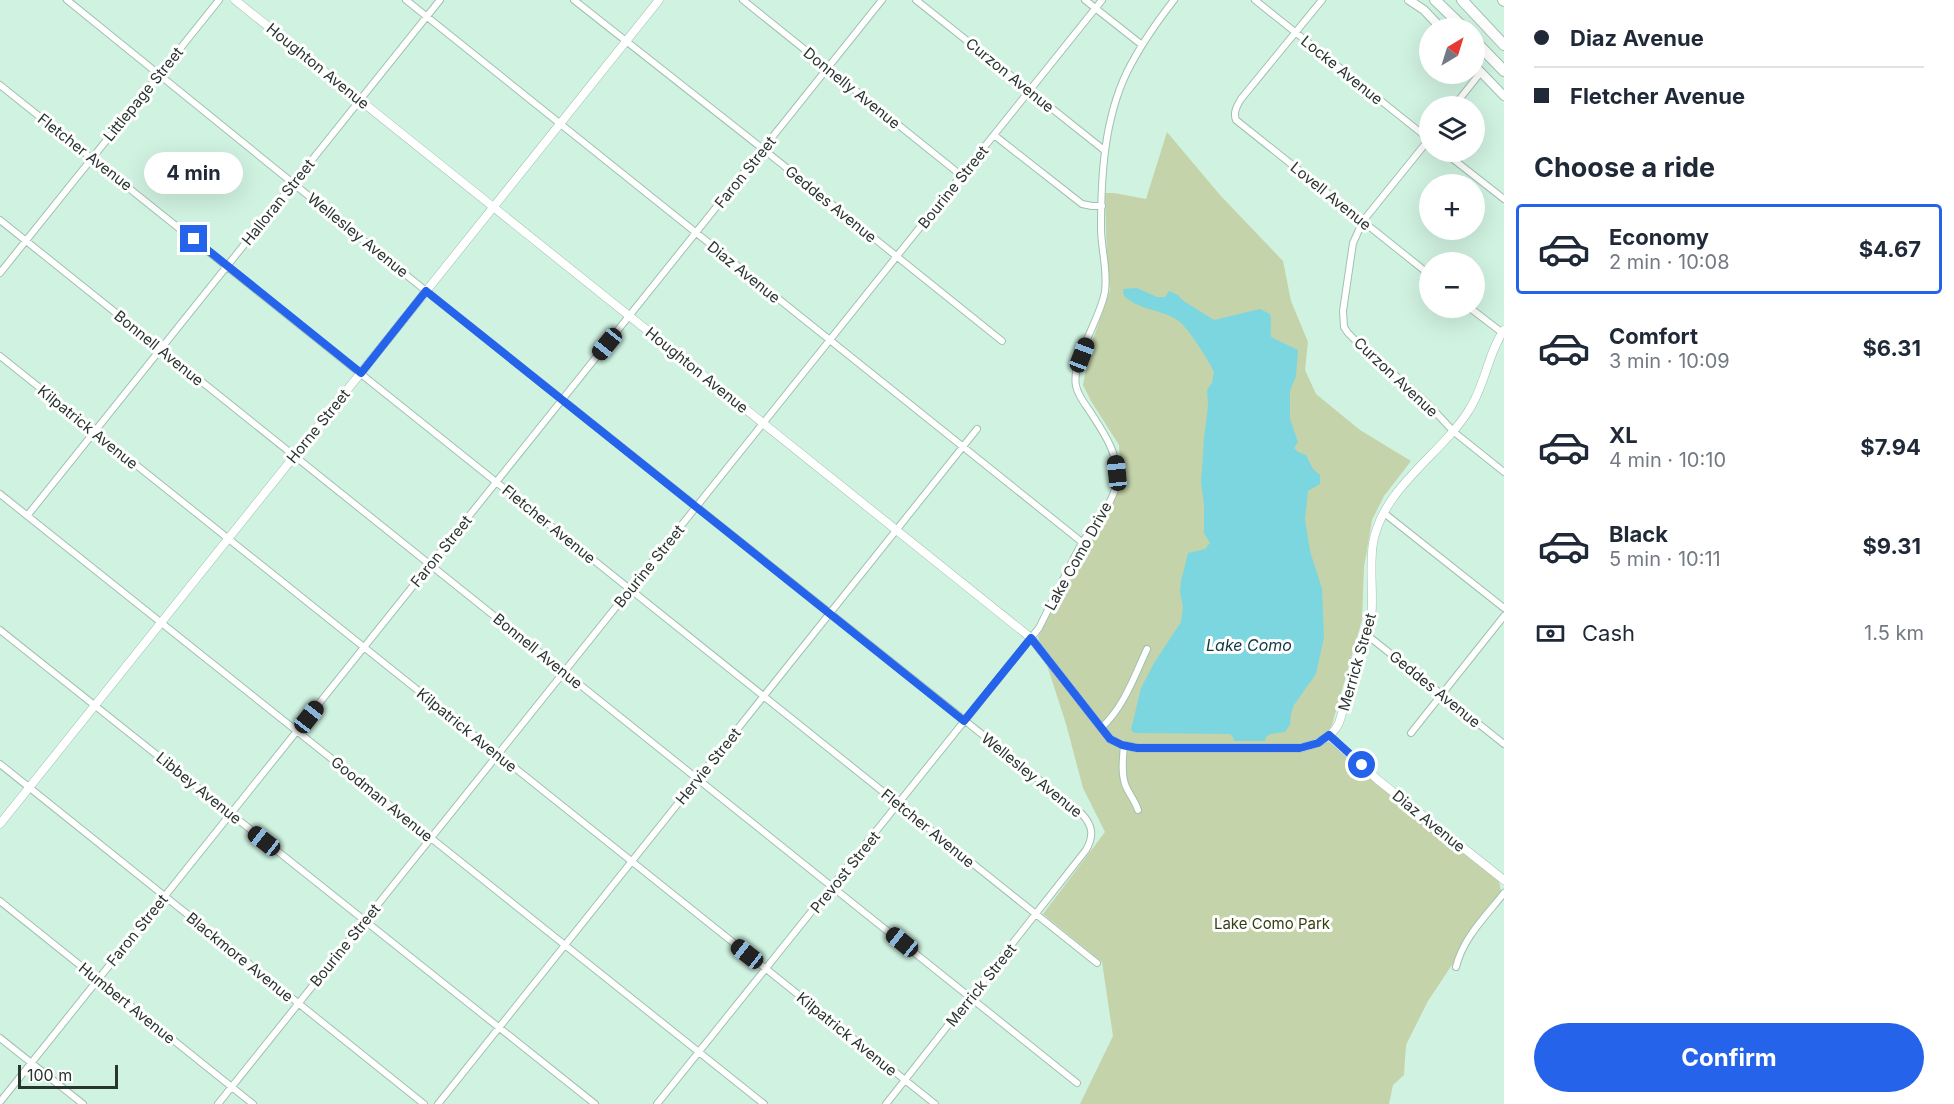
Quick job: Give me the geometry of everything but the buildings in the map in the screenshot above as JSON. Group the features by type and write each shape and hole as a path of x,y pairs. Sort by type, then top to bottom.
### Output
{"highway":[{"path":"1435,0 1454,18"},
{"path":"1462,0 1504,45"},
{"path":"1485,51 1504,70"}],"main road":[{"path":"1409,0 1424,10"},
{"path":"1415,0 1432,18"},
{"path":"1485,76 1504,96"}],"street":[{"name":"Wellesley Avenue","path":"67,0 426,291 1082,814 1088,821 1092,834"},
{"name":"Littlepage Street","path":"0,273 219,0"},
{"name":"Houghton Avenue","path":"235,0 1031,638 1110,739 1124,745 1144,748 1300,748 1318,743 1329,735"},
{"name":"Diaz Avenue","path":"406,0 1083,543"},
{"name":"Halloran Street","path":"27,516 440,0"},
{"name":"Geddes Avenue","path":"574,0 1002,341"},
{"name":"Horne Street","path":"0,824 659,0"},
{"name":"Donnelly Avenue","path":"743,0 962,176"},
{"name":"Faron Street","path":"0,1102 882,0"},
{"name":"Curzon Avenue","path":"916,0 1104,150"},
{"path":"1084,0 1142,45"},
{"name":"Bourine Street","path":"218,1104 1102,0"},
{"name":"Lake Como Drive","path":"1031,638 1039,628 1083,543 1109,503 1116,482 1115,461 1111,445 1081,399 1076,387 1078,369 1105,291 1101,228 1104,150 1126,74 1142,45 1174,0"},
{"name":"Locke Avenue","path":"1255,0 1419,131"},
{"path":"1296,33 1322,0"},
{"name":"Lovell Avenue","path":"1296,33 1241,99 1234,116 1236,120 1419,266"},
{"name":"Fletcher Avenue","path":"0,85 1097,963"},
{"path":"994,135 1083,204 1102,206"},
{"path":"1363,221 1419,151"},
{"path":"1457,162 1504,199"},
{"name":"Bonnell Avenue","path":"0,220 1077,1083"},
{"name":"Curzon Avenue","path":"1363,221 1353,243 1343,311 1344,327 1358,344 1427,403 1454,432 1504,472"},
{"path":"1484,318 1503,332"},
{"name":"Merrick Street","path":"1329,735 1339,723 1367,635 1373,608 1373,545 1377,529 1384,513 1408,478 1454,432 1472,406 1503,332"},
{"name":"Kilpatrick Avenue","path":"0,356 935,1104"},
{"name":"Hervie Street","path":"438,1104 977,429"},
{"name":"Goodman Avenue","path":"0,494 764,1104"},
{"path":"1384,513 1504,608"},
{"path":"1411,733 1504,616"},
{"name":"Libbey Avenue","path":"0,630 594,1104"},
{"name":"Geddes Avenue","path":"1367,635 1504,744"},
{"name":"Prevost Street","path":"657,1104 1031,638"},
{"path":"1101,728 1114,716 1122,704 1147,649"},
{"name":"Diaz Avenue","path":"1329,735 1378,780 1504,880"},
{"path":"1124,745 1125,785 1138,810"},
{"name":"Blackmore Avenue","path":"0,764 424,1104"},
{"name":"Merrick Street","path":"886,1104 1037,915 1086,850 1092,840 1092,834"},
{"path":"1456,967 1468,938 1504,893"},
{"name":"Humbert Avenue","path":"0,901 253,1104"},
{"path":"0,1038 83,1104"}],"green space":[{"name":"Lake Como Park","path":"1167,132 1220,195 1283,261 1291,301 1308,342 1305,370 1316,394 1360,430 1411,461 1384,496 1372,520 1364,567 1362,620 1329,735 1499,881 1501,891 1428,1001 1406,1045 1404,1075 1393,1085 1389,1104 1080,1104 1113,1036 1102,962 1043,914 1105,832 1083,788 1066,724 1038,637 1121,483 1119,445 1083,385 1089,351 1110,290 1105,193 1146,199"}],"water":[{"name":"Lake Como","path":"1137,288 1157,297 1165,297 1169,291 1214,320 1260,309 1270,314 1271,337 1298,350 1296,376 1290,391 1290,419 1298,442 1294,448 1306,455 1313,469 1320,475 1320,484 1308,491 1305,519 1310,551 1322,589 1324,637 1316,674 1294,705 1290,725 1285,732 1270,734 1265,741 1234,741 1230,734 1134,733 1131,730 1141,688 1154,663 1181,622 1183,607 1180,592 1181,581 1188,553 1205,549 1210,543 1204,533 1201,483 1208,406 1207,390 1212,383 1214,372 1181,323 1170,316 1136,304 1124,296 1123,289"}],"route":[{"path":"194,239 361,373 426,291 964,721 1031,638 1110,739 1122,745 1137,748 1300,748 1318,743 1329,735 1362,765"}]}
